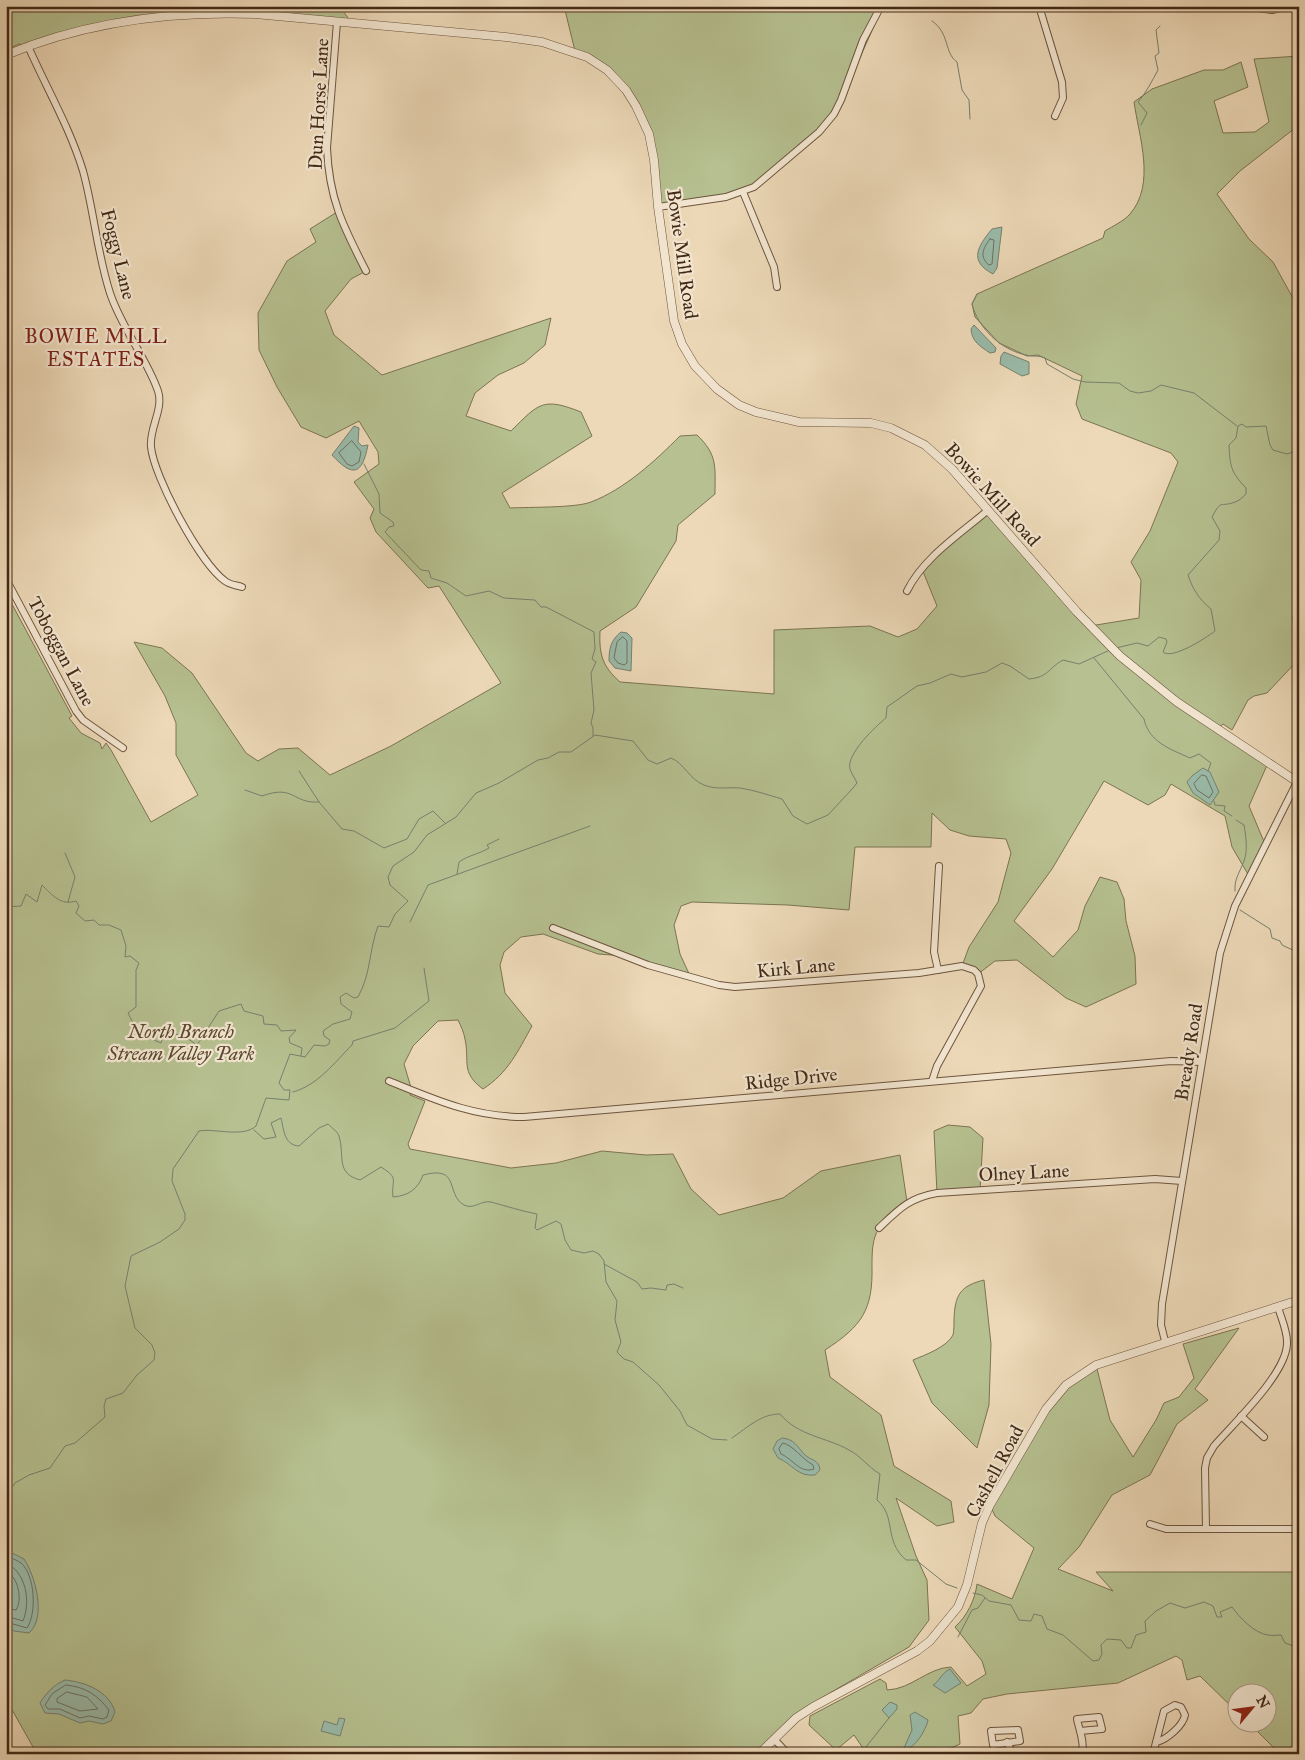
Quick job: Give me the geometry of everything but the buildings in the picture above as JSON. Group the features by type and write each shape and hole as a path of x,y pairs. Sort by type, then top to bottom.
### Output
{"street":[{"path":"658,207 726,197 754,187 827,124 841,100 863,40 881,6"},
{"path":"1039,6 1062,82 1063,98 1055,116"},
{"path":"1251,7 1272,10 1288,6"},
{"name":"Bowie Mill Road","path":"6,55 53,36 97,25 195,10 255,14 542,42 575,52 597,62 626,90 643,118 654,160 658,207 674,321 682,344 695,366 712,385 739,405 780,419 799,422 871,422 909,436 925,445 952,468 987,511 1076,612 1120,656 1177,702 1298,781"},
{"name":"Dun Horse Lane","path":"337,22 327,148 328,175 337,212 366,271"},
{"name":"Foggy Lane","path":"28,46 82,170 110,292 121,320 157,390 158,408 151,445 154,464 196,546 211,568 230,584 242,587"},
{"path":"743,192 774,267 777,287"},
{"path":"907,591 913,578 934,556 987,511"},
{"name":"Toboggan Lane","path":"6,579 76,711 83,720 123,748"},
{"name":"Bready Road","path":"1165,1341 1161,1325 1162,1304 1220,953 1228,924 1298,781"},
{"path":"938,970 934,952 939,866"},
{"name":"Kirk Lane","path":"553,928 625,956 691,978 735,987 938,970 962,966 974,970 978,974 981,986 937,1066 932,1081"},
{"name":"Ridge Drive","path":"389,1081 471,1112 509,1117 1171,1061 1201,1062"},
{"name":"Olney Lane","path":"879,1228 907,1202 919,1196 937,1193 1154,1179 1182,1181"},
{"name":"Cashell Road","path":"759,1754 774,1738 813,1708 900,1661 930,1641 958,1607 967,1585 982,1523 990,1505 1049,1404 1066,1385 1096,1365 1165,1341 1299,1300"},
{"path":"1206,1529 1207,1458 1214,1446 1274,1378 1285,1358 1287,1337 1278,1306"},
{"path":"1241,1416 1264,1437"},
{"path":"1150,1524 1166,1529 1299,1529"},
{"path":"1153,1754 1164,1711 1175,1705 1181,1707 1185,1715 1183,1722 1164,1740 1157,1742"},
{"path":"1018,1730 1020,1741 1008,1742 993,1745 991,1732 1018,1730"},
{"path":"1080,1732 1084,1746 1082,1754"},
{"path":"774,1738 788,1754"},
{"path":"1008,1742 1013,1754"}],"green space":[{"path":"6,6 339,6 352,23 255,14 144,19 28,46 19,44 6,50"},
{"path":"564,6 883,6 841,100 819,132 743,192 658,207 654,160 643,118 607,70 575,51"},
{"name":"North Branch Stream Valley Park","path":"1299,56 1299,125 1240,171 1217,194 1249,239 1273,262 1299,309 1299,606 1292,618 1299,620 1299,659 1267,693 1254,696 1248,700 1232,730 1223,724 1217,729 1268,763 1249,806 1265,844 1249,876 1232,847 1225,816 1171,784 1165,795 1148,805 1104,781 1052,869 1014,921 1053,957 1078,930 1085,906 1100,877 1117,882 1124,899 1126,921 1135,956 1136,984 1086,1007 1066,998 1017,960 995,961 978,974 962,966 969,947 998,902 1011,853 1006,839 969,836 950,830 932,813 931,847 855,847 849,910 788,905 692,902 681,906 674,925 680,954 691,978 625,956 598,954 543,934 521,937 504,952 500,965 505,993 532,1026 506,1069 483,1089 476,1083 471,1077 467,1066 465,1037 458,1020 438,1021 413,1046 404,1064 412,1091 410,1095 425,1101 408,1144 410,1149 511,1168 556,1163 602,1151 646,1155 673,1154 691,1189 719,1215 783,1198 821,1171 900,1155 907,1202 885,1221 875,1237 872,1251 872,1281 867,1306 863,1316 848,1333 825,1350 830,1377 881,1415 894,1466 951,1501 954,1522 937,1526 896,1498 916,1556 927,1580 929,1620 909,1647 811,1704 754,1754 37,1754 6,1699 6,593 72,716 69,718 81,733 100,743 102,749 106,743 151,822 198,795 176,755 176,723 165,696 134,642 162,648 192,673 246,753 258,761 279,749 298,748 330,775 391,746 501,683 439,586 428,588 376,532 370,518 374,509 354,482 379,464 378,452 359,421 326,438 301,427 277,387 259,350 258,313 287,261 316,242 310,229 337,212 366,271 351,279 325,311 334,335 382,375 551,318 545,345 524,363 498,375 475,393 466,416 511,431 528,414 542,405 558,405 581,412 592,436 502,493 510,508 564,506 591,502 628,482 680,436 697,435 709,449 715,469 715,494 678,525 676,541 636,607 600,631 601,653 605,665 620,682 774,694 774,630 870,626 898,637 917,629 937,606 922,569 987,511 1090,626 1139,618 1141,580 1131,562 1150,531 1178,462 1171,453 1082,419 1076,404 1082,376 1038,355 1027,356 999,343 975,317 972,304 977,294 1103,238 1105,231 1130,214 1138,202 1144,175 1142,145 1134,102 1152,89 1204,70 1223,70 1241,62 1248,87 1214,101 1223,133 1255,132 1269,122 1254,59"},
{"path":"948,1125 970,1127 983,1138 980,1190 937,1193 934,1131"},
{"path":"984,1280 991,1344 989,1405 977,1448 932,1403 913,1360 935,1350 950,1339 953,1335 956,1304 960,1293 969,1285"},
{"path":"1239,1328 1195,1389 1208,1400 1177,1424 1150,1475 1112,1495 1079,1547 1058,1569 1113,1591 1096,1572 1299,1572 1299,1754 1280,1754 1258,1732 1278,1732 1278,1682 1228,1682 1228,1703 1200,1676 1187,1680 1182,1660 1176,1656 1118,1683 1007,1694 983,1699 971,1713 958,1716 960,1744 938,1754 867,1754 854,1735 836,1750 809,1725 810,1716 880,1679 886,1683 887,1690 904,1686 942,1668 951,1667 967,1686 986,1674 982,1661 955,1627 970,1607 977,1584 1012,1599 1034,1548 995,1516 990,1505 1057,1395 1096,1365 1110,1420 1133,1457 1156,1420 1164,1403 1179,1397 1194,1378 1183,1344"}],"water":[{"path":"1002,227 997,268 993,274 980,264 978,253 983,241 992,229"},
{"path":"974,325 996,348 995,352 990,353 975,340 971,329"},
{"path":"1004,352 1029,362 1029,374 1022,376 1000,364 1001,356"},
{"path":"354,426 359,428 358,442 362,446 368,445 363,463 359,468 351,470 332,455"},
{"path":"621,632 627,633 632,638 631,671 615,668 609,661 611,645"},
{"path":"1203,768 1210,772 1219,792 1210,805 1193,793 1187,782"},
{"path":"782,1438 795,1443 804,1454 818,1464 820,1470 815,1475 804,1474 778,1458 773,1449 777,1441"},
{"path":"6,1550 24,1559 35,1585 38,1607 37,1617 29,1633 14,1631 6,1626"},
{"path":"950,1669 961,1683 945,1693 933,1685"},
{"path":"65,1680 88,1685 102,1693 115,1712 111,1721 103,1724 89,1721 80,1723 59,1714 45,1713 40,1703 57,1684"},
{"path":"890,1702 897,1705 897,1709 889,1718 882,1710"},
{"path":"915,1712 928,1720 920,1737 906,1750 904,1748 912,1730 910,1715"},
{"path":"339,1718 345,1719 340,1736 321,1731 324,1721 337,1725"}],"waterway":[{"path":"932,21 942,31 950,53 957,62 962,90 969,100 970,119"},
{"path":"1141,125 1147,113 1138,102 1158,70 1155,56 1159,53 1156,30 1160,26"},
{"path":"977,294 972,304 979,321 992,337 1008,348 1026,355 1045,358 1047,364 1073,379 1085,382 1119,383 1130,391 1138,393 1151,391 1161,385 1194,393 1237,426"},
{"path":"1116,648 1137,643 1148,646 1159,637 1166,639 1167,642 1163,652 1167,654 1174,653 1189,647 1215,631 1211,609 1197,594 1188,575 1219,540 1220,531 1212,517 1218,507 1241,499 1246,494 1246,488 1232,469 1229,445 1236,438 1238,426 1242,424 1246,427 1266,426 1273,450 1287,454 1299,450"},
{"path":"364,464 379,494 380,513 393,522 394,526 389,527 385,532 421,570 429,571 431,578 447,583 466,596 489,591 504,598 535,600 541,607 546,607 594,632 595,649 592,659 596,662 591,673 594,710 591,723 593,736"},
{"path":"6,1496 15,1483 29,1475 50,1468 65,1446 75,1443 105,1417 104,1406 106,1399 123,1393 137,1375 154,1360 155,1353 152,1345 135,1328 125,1286 131,1256 160,1242 179,1229 185,1220 185,1214 172,1181 173,1169 199,1131 236,1132 250,1130 256,1126 266,1098 289,1100 290,1090 284,1090 279,1083 290,1054 305,1057 314,1045 325,1046 329,1044 330,1040 324,1036 323,1031 333,1024 350,1019 352,1012 341,1004 340,997 346,993 354,998 358,997 368,971 378,926 389,927 395,914 408,901 390,885 388,877 393,866 414,852 427,835 456,817 476,793 499,783 538,760 548,758 559,752 571,752 595,735 633,741 648,760 657,764 671,758 676,760 699,783 709,787 745,789 782,799 793,816 807,824 828,815 857,783 850,769 850,763 857,748 886,718 887,707 917,686 951,674 962,677 986,672 1002,663 1029,679 1036,678 1063,660 1079,664 1110,650"},
{"path":"1094,658 1144,719 1150,734 1155,739 1168,748 1190,758 1199,754 1211,763 1208,771"},
{"path":"299,771 319,802 342,829 354,831 384,848 407,839 419,819 433,811 445,823"},
{"path":"245,790 262,796 281,792 310,802 319,802"},
{"path":"1214,801 1215,805 1225,806 1224,811 1232,816"},
{"path":"1235,891 1236,879 1244,861 1246,848 1244,825 1236,820"},
{"path":"410,922 428,885 590,826"},
{"path":"457,874 459,862 489,848 487,845 499,839"},
{"path":"65,853 75,877 68,902"},
{"path":"6,907 21,906 26,894 37,902 42,885 61,901 76,901 79,906 76,913 85,921 94,920 99,925 109,925 121,930 126,946 125,957 130,956 139,963 136,970 136,1007 128,1013 133,1023 152,1032 154,1040 161,1043 163,1037 168,1033 184,1036 197,1045 219,1011 241,1004 244,1011 263,1016 264,1024 277,1025 281,1031 296,1030 289,1038 290,1043 302,1048 301,1056"},
{"path":"1240,910 1270,929 1272,938 1299,953"},
{"path":"293,1092 318,1079 352,1045 353,1041 395,1028 429,1001 424,968"},
{"path":"254,1130 264,1139 276,1137 271,1123 281,1118 288,1140 290,1143 299,1146 319,1128 328,1124 339,1136 342,1163 347,1173 360,1180 381,1167 393,1177 393,1197 412,1191 423,1175 443,1174 448,1177 458,1200 464,1205 471,1206 491,1202 537,1214 535,1228 537,1230 556,1221 561,1224 565,1240 571,1250 584,1253 593,1251 599,1254 604,1261 606,1282 617,1301 615,1320 621,1342 617,1352 624,1359 633,1362 659,1385 680,1411 687,1425 712,1439 727,1440"},
{"path":"604,1264 637,1282 642,1289 666,1290 667,1285 674,1284 683,1288"},
{"path":"732,1438 761,1419 780,1414 804,1432 853,1452 880,1474 877,1500 887,1514 892,1537 899,1552 906,1560 916,1560 946,1584 957,1588"},
{"path":"973,1593 982,1595 989,1601 1011,1605 1019,1620 1031,1621 1034,1614 1042,1616 1047,1629 1063,1635 1093,1661 1099,1660 1102,1654 1101,1645 1107,1639 1121,1640 1127,1648 1131,1648 1136,1635 1146,1632 1145,1621 1156,1611 1170,1603 1185,1608 1204,1602 1213,1606 1217,1617 1222,1617 1220,1612 1232,1607 1253,1628 1263,1634 1281,1635 1285,1643 1299,1648"},
{"path":"958,1637 972,1610 978,1608 985,1598"},
{"path":"866,1747 889,1718"},
{"path":"905,1754 906,1750"}],"district":[{"name":"BOWIE MILL ESTATES","path":"96,348"}]}
